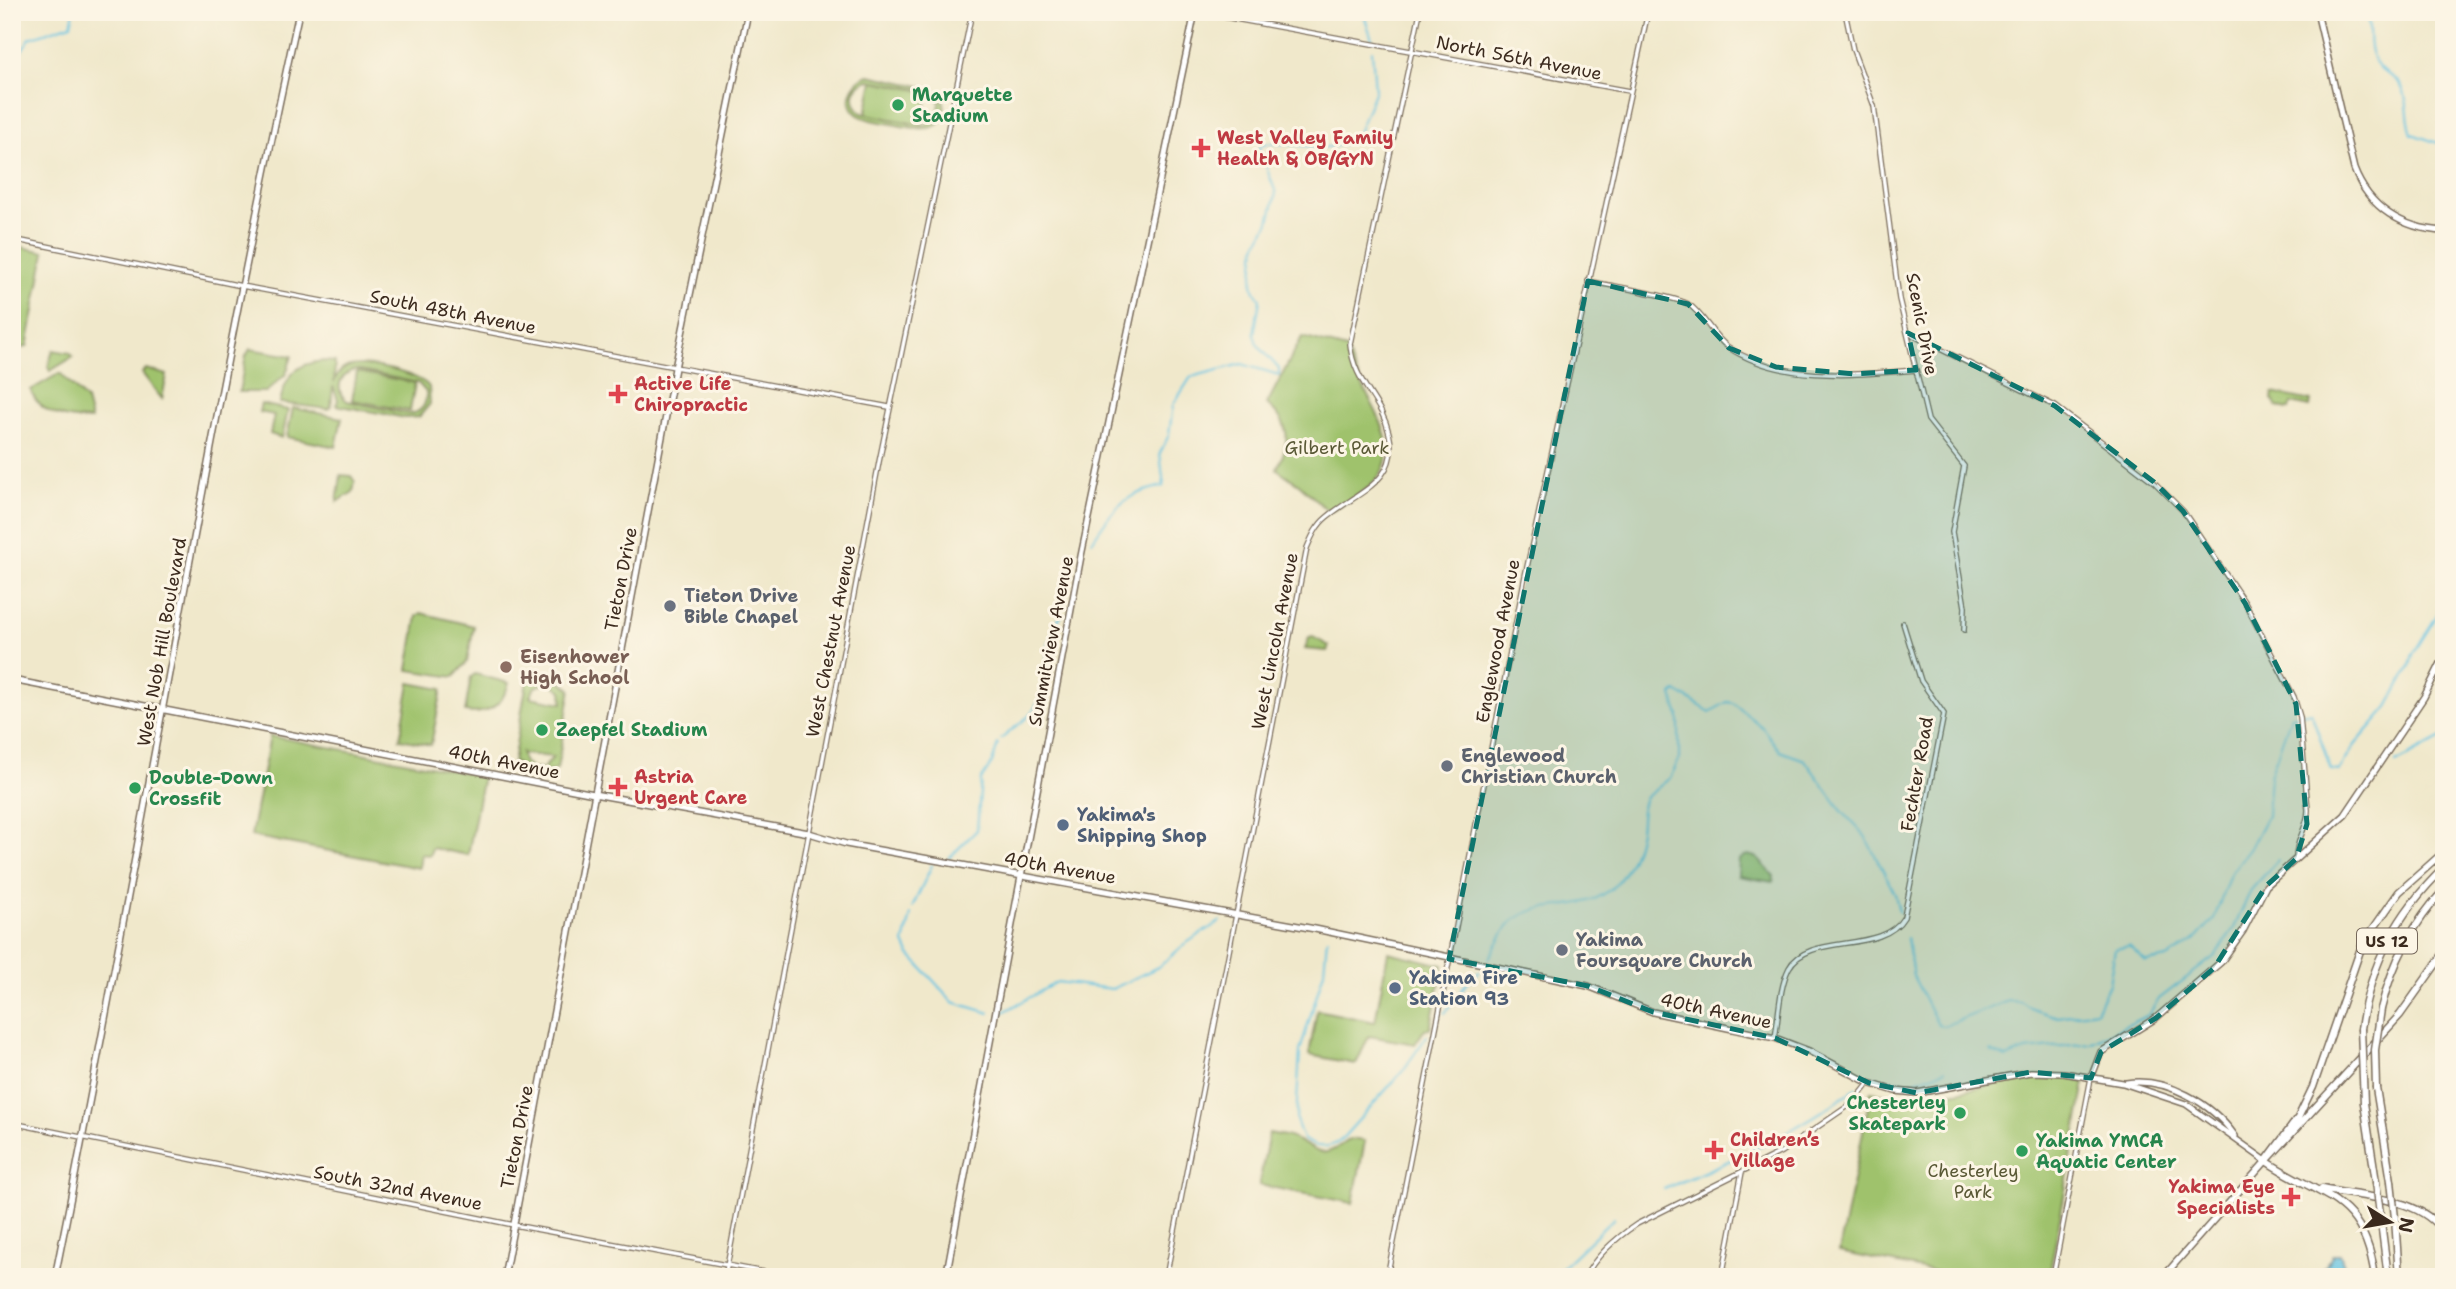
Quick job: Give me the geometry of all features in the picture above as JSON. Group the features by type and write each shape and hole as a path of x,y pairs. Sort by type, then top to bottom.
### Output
{"highway":[{"path":"2266,1161 2298,1118 2314,1087 2351,972 2368,934 2399,892 2444,852"},
{"name":"US 12","path":"2388,1277 2364,1103 2361,1029 2368,989 2389,936 2411,902 2444,868"},
{"name":"US 12","path":"2399,1277 2391,1181 2376,1088 2375,1050 2381,1009 2390,976 2405,942 2444,890"},
{"path":"2266,1161 2400,1015 2444,953"},
{"path":"2266,1161 2316,1187 2358,1222 2370,1249 2375,1277"},
{"path":"2316,1187 2410,1206 2433,1220 2444,1233"}],"main road":[{"name":"West Nob Hill Boulevard","path":"55,1277 164,711 242,286 299,12"},
{"name":"Tieton Drive","path":"504,1277 675,368 748,12"},
{"name":"Summitview Avenue","path":"946,1277 1095,487 1196,12"},
{"path":"2317,12 2354,169 2363,189 2376,205 2399,221 2421,228 2444,230"},
{"path":"2091,1078 2101,1052 2156,1018 2221,961 2238,938 2266,886 2340,821 2424,697 2444,657"},
{"name":"40th Avenue","path":"12,680 594,794 809,833 846,844 1315,929 1588,986 1653,1012 1775,1038 1809,1051 1869,1083 1895,1091 1917,1093 2031,1072 2052,1072 2123,1083 2158,1085 2191,1097 2216,1115 2237,1138 2266,1161"},
{"path":"2163,1277 2266,1161"}],"street":[{"name":"West Chestnut Avenue","path":"725,1277 890,407 972,12"},
{"name":"North 56th Avenue","path":"1196,12 1620,91 1630,90"},
{"name":"West Lincoln Avenue","path":"1166,1277 1307,548 1326,517 1375,486 1390,459 1386,422 1353,369 1350,344 1420,12"},
{"name":"Englewood Avenue","path":"1388,1277 1514,627 1647,12"},
{"name":"Scenic Drive","path":"1845,12 1853,50 1874,106 1899,299 1930,426 1964,466 1952,539 1965,607 1964,630"},
{"name":"South 48th Avenue","path":"12,239 242,286 890,407"},
{"path":"1588,281 1688,304 1729,348 1776,367 1810,373 1843,374 1916,370"},
{"path":"1908,333 2055,406 2154,481 2183,511 2245,603 2298,710 2308,810 2304,831 2296,846 2296,859"},
{"name":"Fechter Road","path":"1775,1038 1786,974 1795,960 1810,951 1891,932 1904,916 1944,714 1921,681 1903,623"},
{"path":"2053,1277 2091,1078"},
{"path":"1585,1277 1601,1254 1637,1224 1782,1152 1854,1101 1869,1083"},
{"name":"South 32nd Avenue","path":"12,1123 514,1225 780,1275"},
{"path":"1722,1277 1742,1172"}],"highlighted area":[{"path":"1588,281 1688,304 1729,348 1776,367 1854,374 1916,370 1908,333 2055,406 2154,482 2183,511 2245,603 2296,704 2307,824 2296,859 2266,886 2214,968 2156,1018 2101,1052 2091,1078 2031,1072 1917,1093 1869,1083 1775,1038 1653,1012 1588,986 1449,959"}],"green space":[{"path":"869,75 933,89 944,102 941,121 928,128 910,128 860,116 854,111 850,100 853,87","holes":["869,80 929,91 940,102 938,118 922,126 862,113 854,99 856,89"]},
{"path":"873,81 928,92 922,125 866,114"},
{"path":"12,245 45,252 27,347 12,349"},
{"name":"Gilbert Park","path":"1302,337 1347,349 1386,436 1387,454 1383,470 1365,490 1329,512 1300,485 1277,469 1286,442 1285,427 1267,404"},
{"path":"250,349 292,356 286,374 266,392 239,392 246,356"},
{"path":"53,350 70,353 73,357 50,371 48,367"},
{"path":"314,362 335,362 334,383 342,370 355,365 377,367 415,377 429,387 430,404 419,417 406,418 336,405 338,400 333,386 331,406 328,409 280,403 285,385 293,373","holes":["356,370 418,383 426,392 426,400 421,409 410,414 347,401 340,387 342,378"]},
{"path":"146,369 167,375 162,399 142,373"},
{"path":"357,372 415,383 410,411 352,400"},
{"path":"60,373 86,400 91,420 55,414 40,405 35,398 31,390"},
{"path":"2273,393 2311,401 2310,407 2291,403 2289,409 2277,407 2272,399"},
{"path":"261,404 288,410 282,438 270,434 274,415 259,412"},
{"path":"293,408 342,418 336,447 287,437"},
{"path":"341,475 351,476 355,482 353,492 337,502"},
{"path":"421,613 474,626 467,662 454,677 408,670 417,616"},
{"path":"1313,637 1329,646 1327,651 1305,649 1309,638"},
{"path":"475,674 509,683 503,697 493,707 480,712 465,712 471,677"},
{"path":"544,677 557,679 571,689 557,769 537,775 513,762 527,681","holes":["550,682 562,691 563,703 530,697 535,687","521,751 523,754 553,757 543,769 532,769 523,761"]},
{"path":"410,683 442,689 431,745 400,739"},
{"path":"270,736 483,776 468,855 432,848 430,855 421,854 419,868 251,836"},
{"path":"1747,855 1756,857 1774,876 1773,882 1738,876 1739,860"},
{"path":"1388,952 1443,965 1430,1029 1425,1029 1415,1044 1369,1036 1356,1064 1309,1055 1317,1010 1375,1022"},
{"name":"Chesterley Park","path":"2052,1076 2085,1082 2049,1277 1962,1277 1839,1252 1871,1091 1903,1098 1926,1097"},
{"path":"1269,1133 1292,1138 1320,1152 1331,1151 1349,1139 1365,1141 1353,1203 1259,1185"}],"water":[{"path":"2333,1254 2340,1254 2348,1277 2318,1277"}],"waterway":[{"path":"12,79 18,69 14,62 30,38 71,24 74,12"},
{"path":"1363,12 1372,39"},
{"path":"2365,12 2372,55 2378,67 2402,88 2412,134 2444,145"},
{"path":"1092,541 1121,504 1139,493 1164,486 1160,453 1169,435 1173,405 1191,377 1242,364 1279,375 1279,369 1257,344 1254,334 1260,300 1252,285 1256,246 1269,222 1276,193 1259,148 1263,144 1276,143 1311,147 1334,146 1356,138 1375,90 1372,50"},
{"path":"1907,937 1913,976 1938,1025 1944,1026 2008,1001 2022,1002 2032,1009 2058,1017 2096,1011 2109,984 2115,949 2129,946 2146,962 2167,958 2195,940 2214,919 2230,874 2250,848 2267,816 2270,776 2291,716 2311,712 2331,770 2339,771 2355,745 2388,707 2410,666 2413,654 2444,604"},
{"path":"1001,739 1030,715 1047,690 1047,648 1062,615"},
{"path":"1489,959 1508,926 1524,914 1591,900 1604,894 1621,878 1637,844 1645,798 1670,778 1679,760 1679,716 1672,695 1676,691 1710,712 1727,702 1733,703 1762,727 1780,751 1805,760 1841,810 1865,836 1895,894 1899,912"},
{"path":"2396,763 2444,737"},
{"path":"949,858 977,830 981,780 992,763 998,744"},
{"path":"1991,1051 2006,1058 2026,1050 2090,1043 2148,1015 2159,999 2215,956 2234,928 2251,890 2278,860"},
{"path":"912,908 932,865"},
{"path":"911,915 904,943 909,954 953,1002 990,1013"},
{"path":"1002,1013 1057,982 1112,989 1160,966 1185,944 1221,921"},
{"path":"1327,939 1324,971 1300,1051 1296,1120 1303,1139 1321,1146 1340,1141 1402,1072 1427,1036"},
{"path":"1445,1013 1466,984 1479,972"},
{"path":"1881,1079 1910,1083 1945,1070"},
{"path":"1664,1189 1787,1132 1856,1088"},
{"path":"1552,1277 1614,1218"}],"place":[{"name":"Marquette Stadium","path":"898,105"},
{"name":"West Valley Family Health & OB/GYN","path":"1201,148"},
{"name":"Active Life Chiropractic","path":"618,394"},
{"name":"Tieton Drive Bible Chapel","path":"670,606"},
{"name":"Eisenhower High School","path":"506,667"},
{"name":"Zaepfel Stadium","path":"542,730"},
{"name":"Englewood Christian Church","path":"1447,766"},
{"name":"Astria Urgent Care","path":"618,787"},
{"name":"Double-Down Crossfit","path":"135,788"},
{"name":"Yakima's Shipping Shop","path":"1063,825"},
{"name":"Yakima Foursquare Church","path":"1562,950"},
{"name":"Yakima Fire Station 93","path":"1395,988"},
{"name":"Chesterley Skatepark","path":"1960,1113"},
{"name":"Children’s Village","path":"1714,1150"},
{"name":"Yakima YMCA Aquatic Center","path":"2022,1151"},
{"name":"Yakima Eye Specialists","path":"2291,1197"}]}
